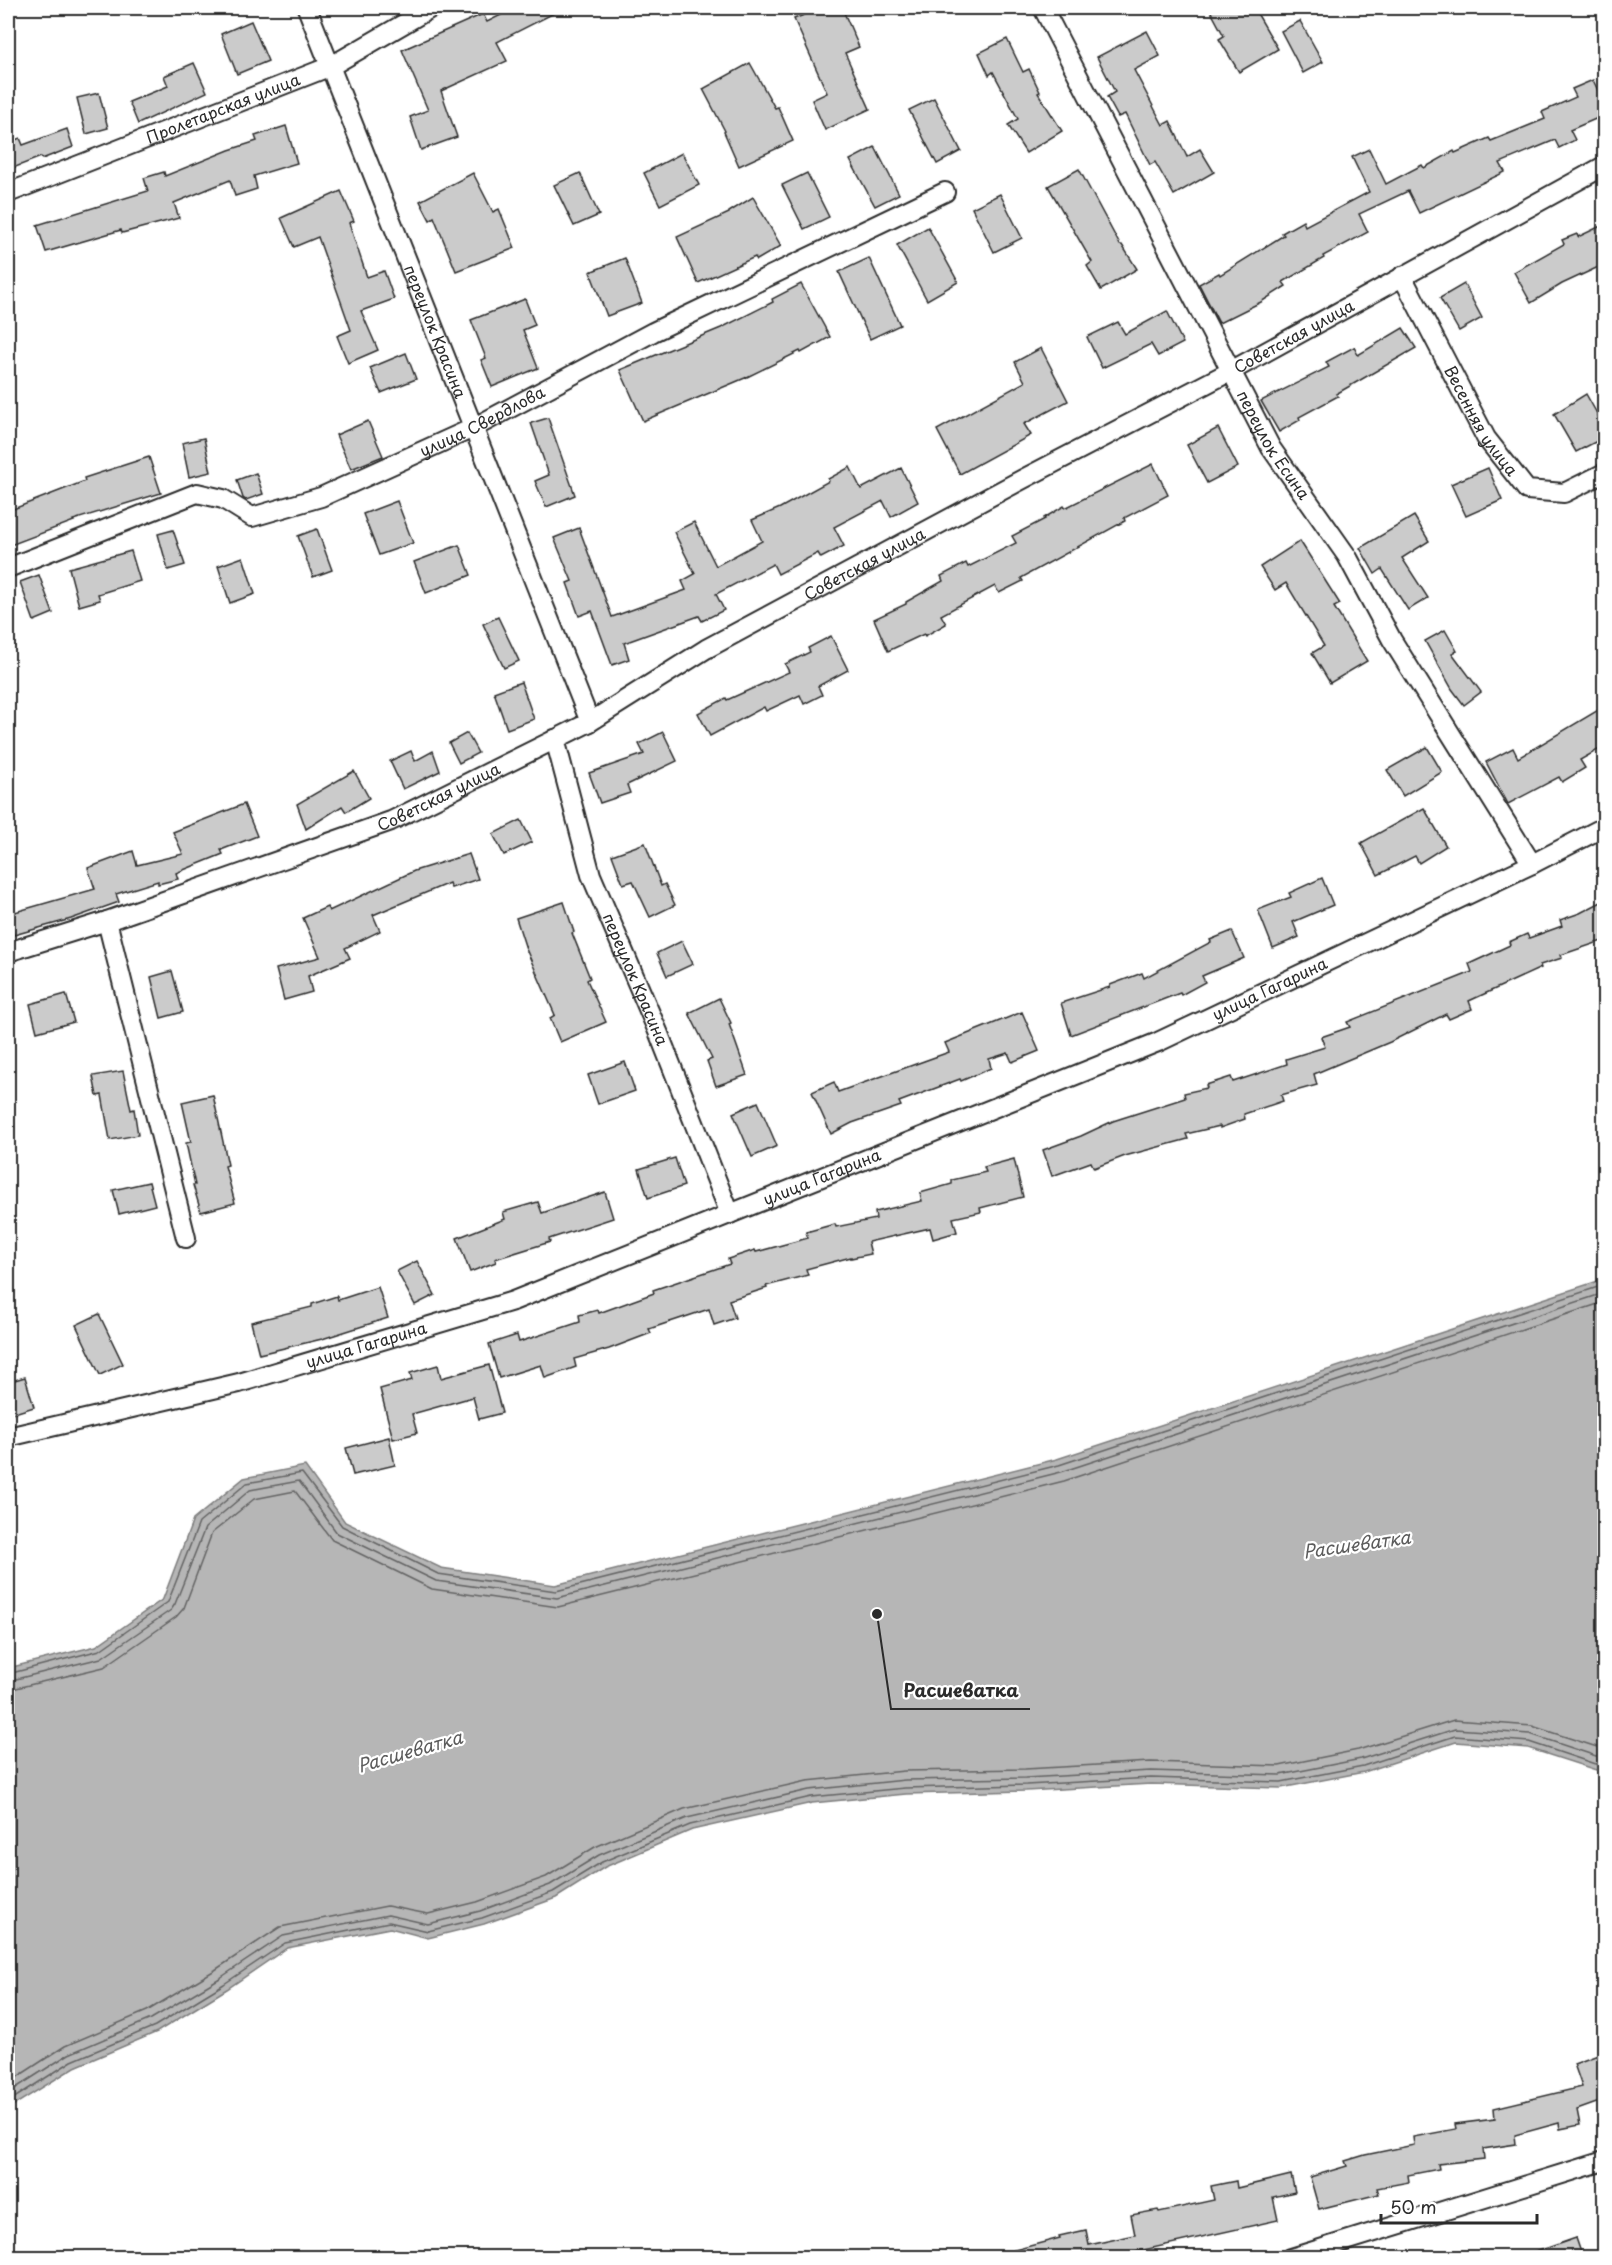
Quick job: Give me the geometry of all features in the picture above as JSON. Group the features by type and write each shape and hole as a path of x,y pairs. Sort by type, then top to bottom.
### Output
{"street":[{"name":"переулок Красина","path":"307,8 590,722"},
{"name":"Пролетарская улица","path":"8,193 331,66 431,8"},
{"name":"переулок Есина","path":"1043,8 1271,448 1347,556 1392,640 1532,864"},
{"name":"Советская улица","path":"8,952 107,921 391,822 590,722 706,649 1013,484 1231,371 1605,166"},
{"name":"улица Свердлова","path":"8,568 197,493 224,498 252,517 321,497 473,428 653,332 945,192"},
{"name":"Весенняя улица","path":"1402,276 1486,438 1527,490 1564,493 1605,473"},
{"name":"переулок Красина","path":"555,739 591,875 659,1034 730,1214"},
{"name":"улица Гагарина","path":"8,1437 239,1383 513,1301 1158,1042 1605,827"},
{"path":"107,921 186,1238"},
{"path":"1291,2258 1605,2161"}],"water":[{"path":"1604,1279 1604,1769 1596,1770 1528,1748 1456,1742 1364,1772 1281,1788 1151,1784 1026,1791 906,1794 812,1803 692,1830 605,1867 556,1898 484,1924 428,1938 390,1928 287,1948 227,1989 157,2032 75,2067 8,2109 8,1668 96,1646 163,1599 193,1520 244,1478 305,1466 345,1522 441,1568 555,1585 1057,1459"}],"building":[{"path":"515,8 564,8 497,42 507,61 441,91 457,137 421,150 410,117 428,110 402,50 483,14 487,22"},
{"path":"821,8 842,8 859,47 845,53 870,109 825,130 812,100 827,93 794,19"},
{"path":"1209,8 1254,8 1278,49 1239,72 1219,39 1224,36"},
{"path":"251,21 268,61 237,74 221,34"},
{"path":"1300,21 1323,62 1303,73 1281,31"},
{"path":"1147,31 1160,56 1134,70 1163,125 1170,121 1187,157 1200,149 1214,172 1174,195 1155,162 1150,165 1125,114 1118,117 1107,97 1115,92 1097,57"},
{"path":"1007,39 1023,72 1029,69 1040,92 1038,93 1062,131 1026,153 1008,125 1018,119 993,72 989,75 979,53"},
{"path":"194,63 207,92 138,124 129,102 168,86 164,76"},
{"path":"750,63 775,108 778,107 793,141 739,166 725,131 703,89"},
{"path":"1593,80 1605,105 1605,115 1570,130 1575,140 1559,148 1555,140 1500,163 1505,172 1419,213 1408,191 1359,214 1368,232 1323,256 1324,258 1283,282 1286,286 1261,302 1219,323 1199,284 1219,273 1220,275 1303,221 1305,226 1369,192 1352,157 1369,149 1386,184 1422,165 1424,168 1454,151 1455,153 1489,138 1491,141 1545,119 1542,112 1576,97 1572,89"},
{"path":"99,93 108,128 86,134 77,98"},
{"path":"934,98 961,151 937,164 909,110"},
{"path":"286,126 297,163 254,176 257,189 235,196 230,180 174,203 179,218 122,233 121,230 46,252 37,225 148,191 144,178 164,172 165,176 257,141 255,136"},
{"path":"67,129 73,147 8,170 8,143 20,138 23,145"},
{"path":"875,147 899,194 875,206 850,160"},
{"path":"682,153 699,185 660,205 644,173"},
{"path":"1079,169 1120,245 1137,269 1101,290 1087,266 1092,262 1048,186"},
{"path":"473,173 493,212 499,209 515,248 456,271 434,217 430,220 420,201"},
{"path":"580,173 599,215 574,226 554,185"},
{"path":"807,173 829,217 804,229 782,185"},
{"path":"341,191 354,221 349,223 367,277 384,271 394,299 361,311 378,350 348,363 337,336 351,330 318,237 294,247 281,218"},
{"path":"1000,194 1022,238 994,252 972,208"},
{"path":"753,197 781,246 757,260 755,257 698,283 677,237 729,213"},
{"path":"1605,224 1605,264 1562,284 1531,303 1514,272 1564,244 1562,240 1577,234 1578,237"},
{"path":"928,227 958,282 927,300 897,245"},
{"path":"625,258 642,303 607,316 590,272"},
{"path":"869,258 900,325 870,339 839,272"},
{"path":"801,284 830,337 801,353 800,351 745,378 643,421 620,370 721,328 773,302 772,299"},
{"path":"1464,284 1482,318 1459,331 1440,298"},
{"path":"525,299 535,325 523,330 538,368 492,387 481,360 486,358 471,320"},
{"path":"1167,311 1183,343 1158,356 1151,344 1102,368 1087,337 1118,322 1125,334"},
{"path":"1403,328 1416,348 1336,394 1338,396 1299,417 1300,420 1279,432 1261,401 1329,367 1326,362 1354,347 1358,355"},
{"path":"1041,348 1068,401 1024,424 1031,435 960,474 937,430 1025,382 1015,362"},
{"path":"406,353 416,379 381,393 370,368"},
{"path":"1586,394 1605,428 1605,437 1576,452 1554,414"},
{"path":"548,418 575,495 546,507 535,481 549,475 531,423"},
{"path":"368,421 383,456 351,469 336,435"},
{"path":"1218,428 1238,467 1207,483 1187,445"},
{"path":"204,438 211,472 189,477 182,443"},
{"path":"149,457 161,493 73,520 8,546 8,511 85,481 84,478"},
{"path":"1153,464 1168,495 1021,578 1023,581 999,593 995,586 941,615 946,624 925,636 924,634 888,651 874,619 906,604 943,581 941,576 966,563 968,567 1016,543 1012,536 1064,506 1065,508"},
{"path":"850,467 861,489 901,468 918,502 891,517 883,501 834,527 844,546 821,558 818,553 778,574 773,564 716,594 724,610 702,621 699,616 624,643 629,659 612,665 592,611 579,616 567,583 572,581 554,538 579,528 612,617 686,590 682,581 695,574 674,532 694,522 716,566 762,541 752,520 780,508"},
{"path":"1488,468 1502,500 1466,516 1451,484"},
{"path":"256,473 263,494 246,500 243,498 237,480"},
{"path":"397,501 413,543 379,555 363,514"},
{"path":"1414,516 1429,541 1402,558 1428,598 1408,610 1382,569 1375,574 1360,548"},
{"path":"317,529 332,570 313,577 298,536"},
{"path":"173,530 185,565 168,570 158,534"},
{"path":"1300,541 1340,604 1334,607 1367,661 1330,683 1312,653 1324,646 1286,583 1275,590 1260,567"},
{"path":"459,545 471,575 426,593 414,562"},
{"path":"131,551 140,581 98,594 100,600 79,606 69,568"},
{"path":"243,557 255,594 230,603 218,566"},
{"path":"39,575 53,613 34,621 20,582"},
{"path":"498,617 519,661 504,668 483,624"},
{"path":"1445,630 1457,651 1452,653 1481,692 1464,705 1452,689 1425,641"},
{"path":"831,636 848,670 818,686 822,695 804,704 800,695 766,711 764,707 710,736 698,713 726,698 727,700 789,672 785,664 810,652 808,648"},
{"path":"521,682 534,719 507,729 494,692"},
{"path":"1605,706 1605,746 1580,760 1585,768 1562,782 1559,777 1508,804 1486,762 1513,748 1518,758"},
{"path":"663,732 677,761 627,785 630,793 600,803 589,773 644,754 639,744"},
{"path":"467,733 478,753 459,763 449,743"},
{"path":"1427,747 1442,772 1403,796 1387,770"},
{"path":"411,751 415,761 433,751 440,771 403,789 390,761"},
{"path":"354,771 369,798 346,812 342,806 306,829 297,804"},
{"path":"244,804 257,836 221,850 223,854 176,873 178,879 158,884 158,881 116,894 119,902 71,919 14,935 8,914 95,889 88,868 133,851 137,865 183,854 173,832"},
{"path":"1424,808 1446,846 1419,863 1415,856 1378,875 1361,843"},
{"path":"521,820 532,842 504,855 493,834"},
{"path":"645,843 661,886 665,884 675,905 650,917 633,881 623,884 612,855"},
{"path":"469,854 478,879 451,888 449,883 373,915 380,931 345,948 350,958 308,976 312,992 284,1000 276,969 320,957 303,918 327,907 329,911 414,871"},
{"path":"1322,878 1333,905 1293,922 1299,937 1273,948 1258,910 1291,897 1289,893"},
{"path":"1605,900 1605,940 1561,955 1562,958 1540,965 1541,968 1469,1001 1472,1009 1449,1019 1446,1014 1390,1042 1314,1074 1317,1085 1281,1095 1283,1101 1244,1114 1245,1119 1220,1128 1220,1126 1186,1134 1188,1139 1125,1156 1094,1168 1091,1162 1052,1176 1043,1150 1113,1121 1185,1098 1184,1093 1207,1088 1206,1085 1231,1077 1233,1082 1287,1064 1286,1059 1325,1047 1321,1037 1350,1027 1347,1022 1472,972 1469,964 1510,945 1509,942 1527,934 1529,938 1562,926 1560,920"},
{"path":"564,902 574,932 572,933 590,978 587,980 606,1022 560,1042 550,1018 555,1015 526,949 516,918"},
{"path":"1232,931 1244,958 1202,976 1205,982 1181,995 1180,993 1071,1035 1061,1003 1110,987 1110,985 1142,973 1144,978 1211,942 1210,940"},
{"path":"682,941 693,964 667,976 657,953"},
{"path":"172,971 183,1012 161,1018 151,977"},
{"path":"66,994 74,1022 37,1032 30,1004"},
{"path":"719,998 731,1023 729,1024 747,1075 716,1086 707,1061 712,1059 689,1013"},
{"path":"1022,1012 1039,1051 1012,1062 1008,1053 989,1059 991,1068 899,1102 901,1106 852,1123 831,1134 812,1092 834,1082 838,1092 949,1052 945,1043"},
{"path":"625,1062 635,1091 598,1104 588,1075"},
{"path":"123,1071 131,1110 134,1109 138,1135 110,1140 102,1095 97,1096 93,1076"},
{"path":"213,1095 228,1165 225,1166 235,1203 201,1212 193,1185 195,1185 186,1143 191,1142 182,1102"},
{"path":"758,1102 777,1146 752,1157 733,1113"},
{"path":"675,1158 684,1186 648,1198 639,1169"},
{"path":"1014,1159 1023,1197 980,1208 981,1212 953,1218 957,1232 933,1239 930,1228 868,1242 871,1254 806,1269 808,1275 766,1286 767,1288 729,1300 735,1318 714,1325 709,1309 649,1329 651,1333 609,1349 574,1359 576,1367 545,1378 541,1365 499,1378 489,1344 517,1335 519,1342 580,1322 579,1315 598,1310 599,1313 654,1293 653,1290 730,1264 728,1259 755,1250 756,1252 808,1238 806,1232 835,1224 836,1227 876,1219 875,1212 922,1201 920,1193 952,1184 952,1180 986,1172 984,1167"},
{"path":"149,1182 155,1205 119,1214 113,1190"},
{"path":"605,1192 613,1218 549,1239 550,1242 495,1259 496,1262 470,1272 457,1238 505,1219 503,1212 538,1202 542,1213"},
{"path":"417,1261 435,1295 415,1305 397,1271"},
{"path":"378,1287 388,1318 322,1339 259,1354 251,1322 312,1307 312,1304 337,1296 338,1300"},
{"path":"99,1314 123,1364 100,1375 76,1325"},
{"path":"438,1365 441,1378 489,1365 502,1413 479,1419 473,1397 412,1414 417,1433 393,1439 380,1389 412,1380 410,1373"},
{"path":"25,1377 34,1407 8,1415 8,1382"},
{"path":"389,1437 395,1465 353,1475 346,1448"},
{"path":"1598,2055 1605,2072 1605,2100 1577,2110 1580,2125 1560,2129 1559,2123 1515,2135 1516,2144 1483,2149 1484,2159 1438,2164 1439,2169 1408,2175 1409,2182 1377,2188 1379,2194 1319,2209 1310,2177 1347,2166 1345,2161 1414,2145 1413,2137 1456,2129 1455,2124 1495,2119 1494,2108 1582,2087 1574,2064"},
{"path":"1291,2175 1295,2192 1273,2197 1278,2220 1130,2253 1131,2258 1008,2258 1007,2252 1086,2230 1089,2245 1135,2235 1131,2215 1158,2210 1159,2212 1214,2200 1211,2186 1236,2181 1237,2188"},
{"path":"1576,2238 1583,2258 1527,2258 1527,2255"}],"place":[{"name":"Расшеватка","path":"877,1614"}]}
